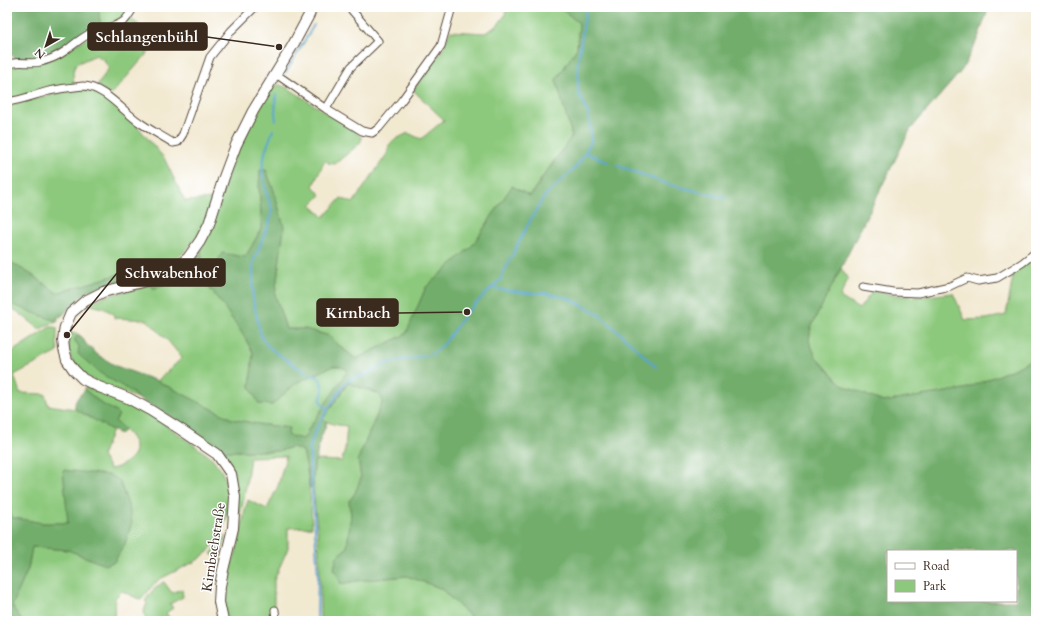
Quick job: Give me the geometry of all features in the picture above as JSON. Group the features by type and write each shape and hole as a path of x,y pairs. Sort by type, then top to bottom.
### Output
{"main road":[{"name":"Kirnbachstraße","path":"223,621 219,602 220,586 233,528 235,497 231,474 217,454 180,429 133,401 83,379 67,360 63,340 65,327 71,313 85,301 103,292 153,279 173,270 188,258 200,241 209,224 236,145 253,111 296,39 312,7"}],"street":[{"path":"7,66 14,62 28,64 38,63 55,57 90,33 116,26 125,20 134,7"},
{"path":"7,102 19,101 50,91 83,86 92,87 102,92 137,121 154,132 173,143 178,142 183,134 210,58 231,31 255,7"},
{"path":"326,109 351,67 378,41 349,7"},
{"path":"276,74 326,109 362,131 372,133 379,128 402,100 441,46 452,7"},
{"path":"863,287 892,292 918,293 950,286 967,278 978,281 997,278 1022,263 1036,252"},
{"path":"275,610 276,621"}],"green space":[{"path":"7,7 98,7 101,28 53,56 40,61 17,60 7,51"},
{"path":"98,7 131,7 120,20 101,28"},
{"path":"506,7 559,7 579,23 577,48 556,80 572,136 529,196 512,186 472,246 426,287 406,334 356,359 337,344 330,336 305,329 286,329 275,295 284,227 274,191 266,170 259,187 262,227 245,257 206,284 242,333 253,353 250,387 272,405 296,383 333,366 339,366 349,370 303,439 289,436 289,428 232,419 157,381 182,358 169,342 147,320 114,318 114,314 103,308 87,304 103,297 182,276 195,267 202,258 201,250 231,165 253,119 275,85 288,88 352,128 362,138 359,144 335,164 328,163 325,160 313,186 321,195 311,205 324,217 341,198 353,203 387,154 389,145 396,139 408,133 421,139 444,120 413,90 443,49 450,31 485,33 497,26 505,15"},
{"path":"559,7 989,7 978,38 962,70 910,130 811,327 809,341 816,357 842,385 883,402 965,389 1018,367 1036,357 1036,621 473,621 472,618 440,588 407,576 341,584 334,568 337,556 347,548 351,515 349,501 355,493 361,478 358,459 383,401 379,394 348,383 323,419 327,422 319,443 316,460 314,463 313,487 310,488 303,451 292,447 279,451 221,451 163,412 137,398 132,392 100,373 78,354 79,346 75,341 75,338 78,336 82,337 86,344 98,355 116,366 157,381 232,419 289,428 289,436 303,439 348,370 339,366 333,366 296,383 272,405 259,404 250,387 253,352 222,304 206,284 222,253 245,257 262,227 259,187 260,170 266,170 274,191 284,227 275,295 286,329 305,329 330,336 337,344 356,359 406,334 426,287 472,246 512,186 530,196 572,136 556,80 577,48 579,23"},
{"path":"129,17 158,41 111,95 97,86 109,68 104,60 96,55 76,64 73,71 74,86 7,100 7,85 12,79 7,75 8,68 77,44"},
{"path":"74,89 88,89 97,91 127,114 164,158 185,201 212,199 205,222 197,237 177,259 169,265 160,270 142,275 136,269 57,293 32,275 7,260 7,104 13,104"},
{"path":"201,250 202,258 192,269 180,277 168,284 154,289 150,284 188,263"},
{"path":"1036,255 1036,357 1018,367 965,389 883,402 842,385 816,357 809,341 811,327 841,268 848,279 840,297 859,309 873,291 918,297 953,293 965,320 986,319 1006,315 1014,271"},
{"path":"7,260 32,275 57,293 136,269 142,275 90,290 76,301 63,315 57,318 58,320 56,321 10,304 7,305"},
{"path":"10,304 56,321 57,317 58,321 39,330 18,312 7,306"},
{"path":"50,327 57,328 58,352 14,375 20,393 45,394 48,405 75,409 112,430 102,456 110,469 115,468 127,461 135,450 135,445 125,430 115,421 119,415 102,404 85,390 85,387 127,403 163,423 212,458 221,470 226,481 228,494 227,517 216,541 208,552 196,561 160,579 141,600 122,591 115,598 114,621 22,621 12,606 28,569 32,547 68,550 105,565 114,561 125,544 124,494 119,480 64,470 68,523 42,523 10,517 10,487 7,483 7,355"},
{"path":"75,333 82,337 78,336 75,341 79,346 137,398 86,376 74,365 70,354 68,334"},
{"path":"348,383 379,394 383,400 358,459 361,478 355,493 349,501 351,515 347,548 337,556 341,584 407,576 440,588 472,618 473,621 374,621 372,616 357,621 320,621 318,536 313,487 314,463 316,460 342,461 345,449 347,426 332,424 323,419"},
{"path":"85,390 102,404 119,415 115,421 125,430 120,434 75,409 76,401"},
{"path":"292,447 303,451 307,470 312,527 288,528 288,548 274,580 275,621 228,621 224,608 223,595 229,569 234,559 248,500 267,509 278,486 286,456 250,457 244,499 238,522 233,471 229,461 221,451 279,451"},
{"path":"63,470 109,475 119,480 129,507 132,523 125,544 114,562 105,565 68,550 32,547 28,569 12,606 22,621 7,621 7,483 10,486 10,517 42,523 68,523"},
{"path":"224,536 226,536 220,558 211,554"},
{"path":"163,582 172,593 182,589 183,597 170,604 173,608 166,613 172,621 146,621 144,611 147,603 145,601 152,591"}],"waterway":[{"path":"317,621 318,576 310,468 310,448 313,436 344,384 353,378 365,375 381,366 396,361 430,355 444,344 467,312 500,280 526,228 544,197 578,165 591,142 588,114 578,91 578,62 586,9 588,7"},
{"path":"286,72 314,25"},
{"path":"276,95 276,121"},
{"path":"273,130 265,152 262,171 266,192 272,209 270,221 253,263 253,299 261,336 266,344 275,352 309,375 319,378 323,391 320,400 328,410"},
{"path":"586,153 608,162"},
{"path":"616,165 667,184 726,198"},
{"path":"491,288 527,293 544,293 568,298 597,313 656,367"}],"place":[{"name":"Schlangenbühl","path":"279,47"},
{"name":"Kirnbach","path":"467,312"},
{"name":"Schwabenhof","path":"67,335"}]}
